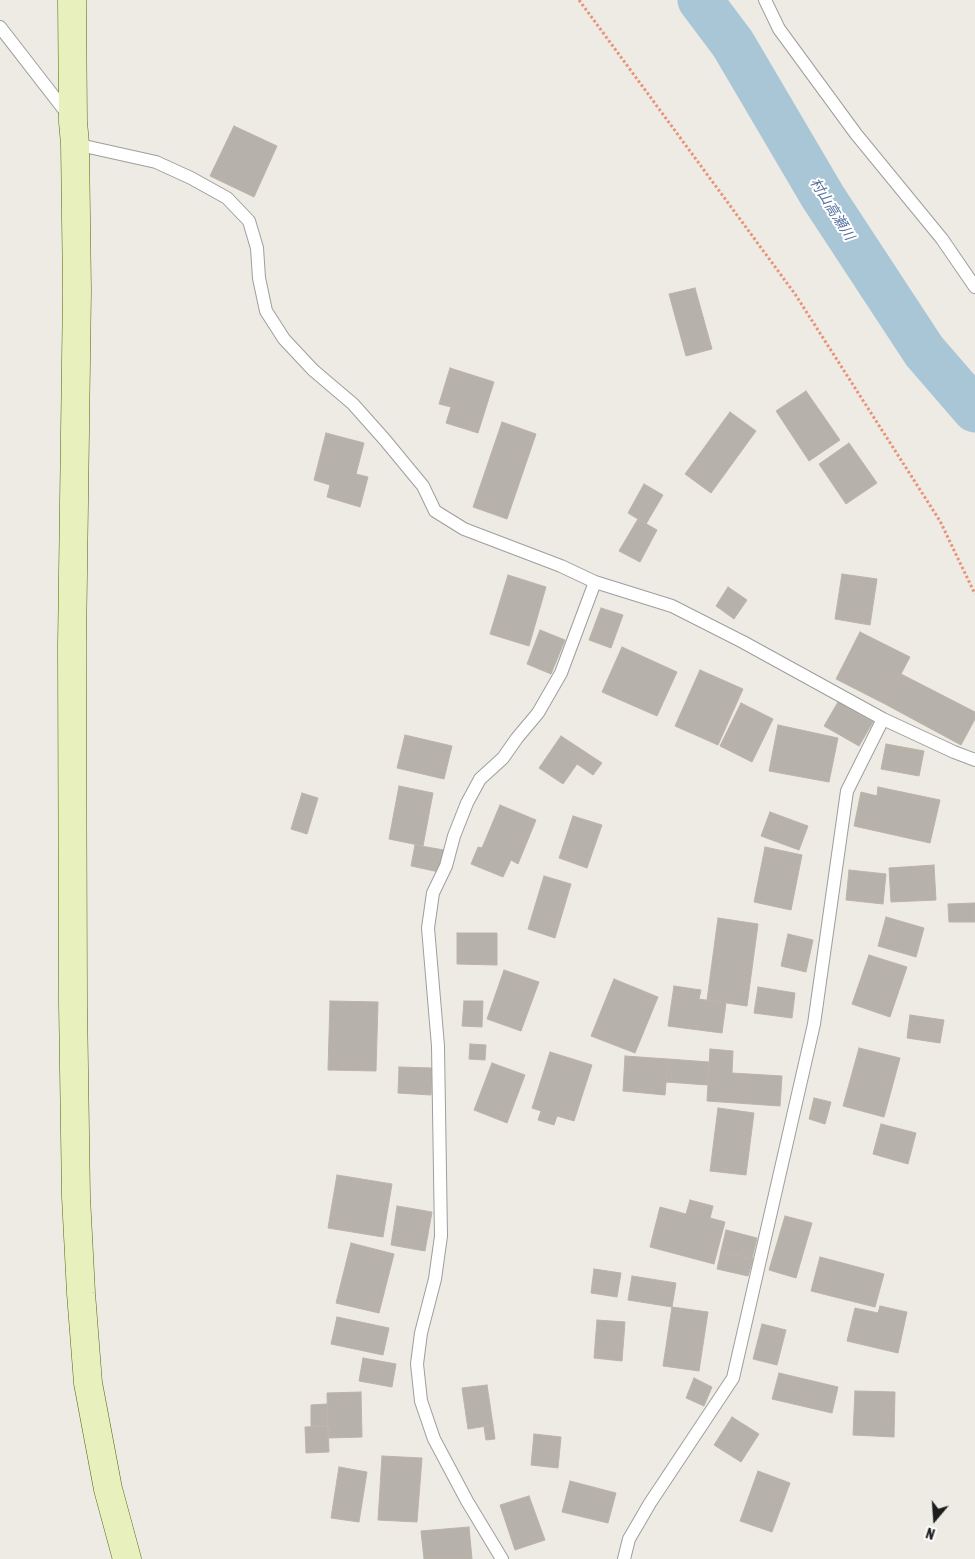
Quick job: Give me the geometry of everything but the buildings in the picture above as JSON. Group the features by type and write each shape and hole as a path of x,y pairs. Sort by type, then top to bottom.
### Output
{"street":[{"path":"72,0 78,290 72,645 73,1004 76,1197 88,1383 108,1489 127,1559"}],"lane":[{"path":"765,0 779,29 856,134 942,239 975,286"},
{"path":"0,27 74,133 156,162 191,178 228,198 248,220 257,248 266,311 284,339 313,370 354,404 379,433 423,486 435,511 464,529 561,566 595,582 672,606 743,642 883,719 975,760"},
{"path":"502,1559 467,1501 434,1439 421,1401 417,1364 421,1334 435,1279 441,1236 438,1046 428,928 433,893 446,866 454,836 468,803 480,779 503,758 538,713 561,673 595,582"},
{"path":"624,1559 629,1539 650,1503 733,1378 814,1024 847,791 883,719"}],"path":[{"path":"579,0 795,294 940,521 975,594"}],"waterway":[{"name":"村山高瀬川","path":"700,0 733,44 823,197 924,351 975,410"}]}
